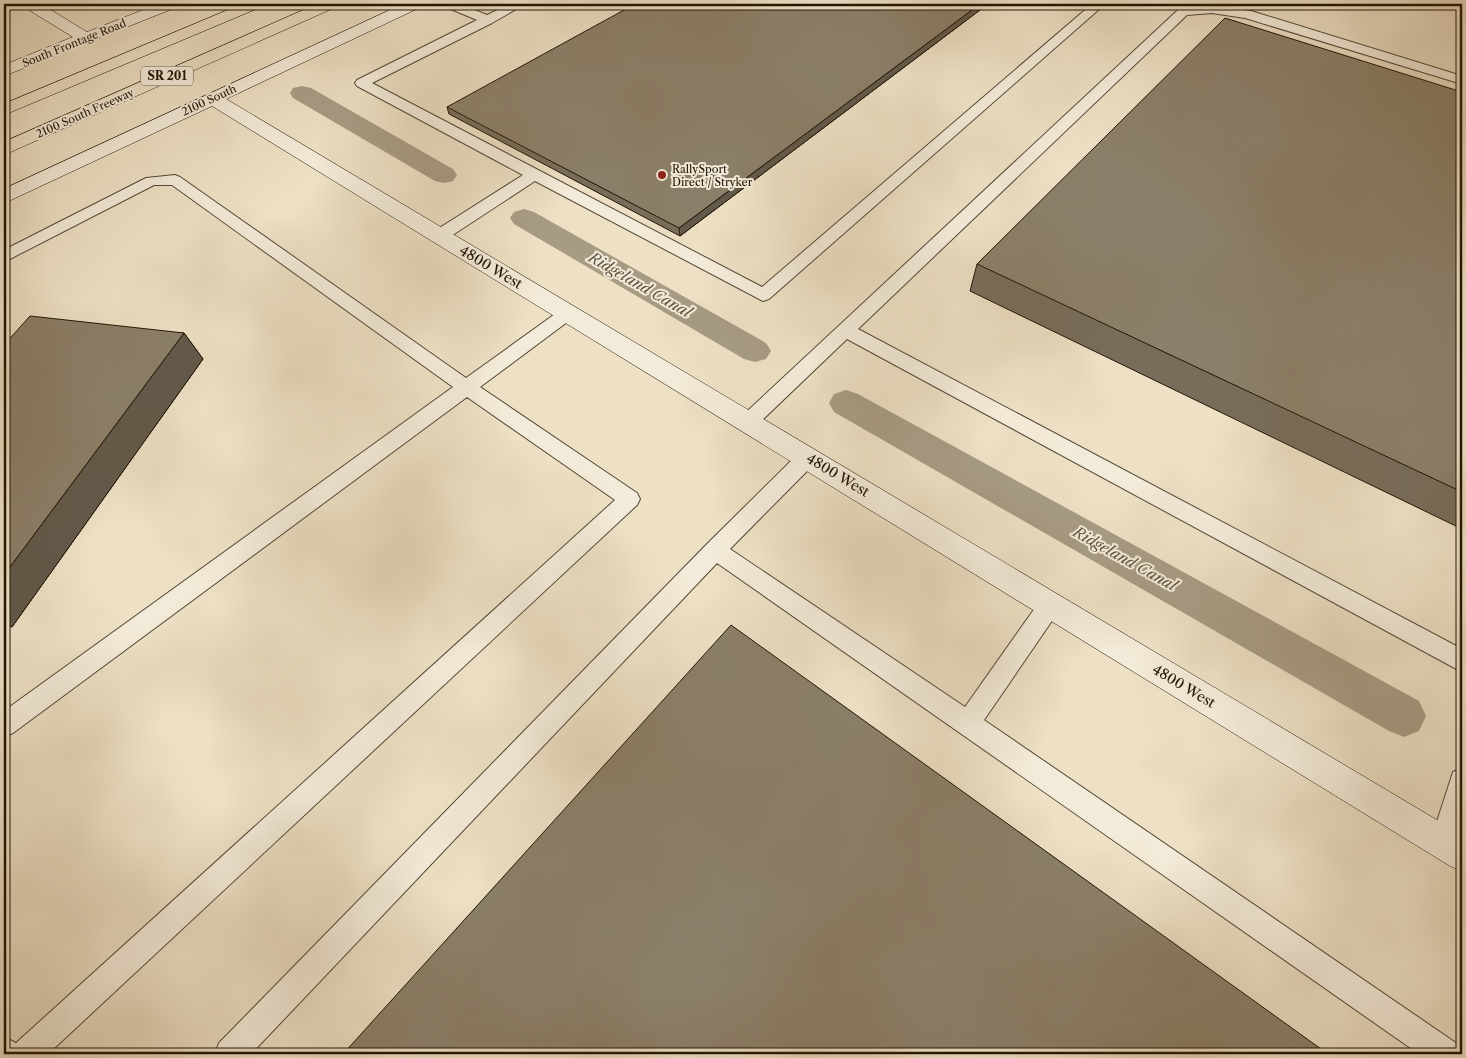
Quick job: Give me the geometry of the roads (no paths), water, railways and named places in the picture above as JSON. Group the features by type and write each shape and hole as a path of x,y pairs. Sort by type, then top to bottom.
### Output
{"highway":[{"name":"SR 201","path":"4,110 256,4"},
{"name":"2100 South Freeway","path":"4,148 330,4"}],"street":[{"path":"30,4 86,38"},
{"name":"South Frontage Road","path":"4,71 171,4"},
{"name":"2100 South","path":"4,196 415,4"},
{"name":"4800 West","path":"213,99 749,421 1453,848"}],"lane":[{"path":"450,4 488,20"},
{"path":"519,4 362,83 763,296 1099,4"},
{"path":"749,421 1183,12 1212,9 1247,14 1462,80"},
{"path":"439,236 533,175"},
{"path":"4,257 151,181 175,180 466,387 630,499 26,1054"},
{"path":"4,725 568,313"},
{"path":"845,330 1462,661"},
{"path":"230,1054 715,550 808,457"},
{"path":"715,550 1445,1054"},
{"path":"968,723 1050,605"},
{"path":"1453,848 1462,781"}],"waterway":[{"name":"Ridgeland Canal","path":"302,93 444,175"},
{"name":"Ridgeland Canal","path":"524,218 755,351"},
{"name":"Ridgeland Canal","path":"846,403 1404,716"}],"place":[{"name":"RallySport Direct / Stryker","path":"662,175"}]}
